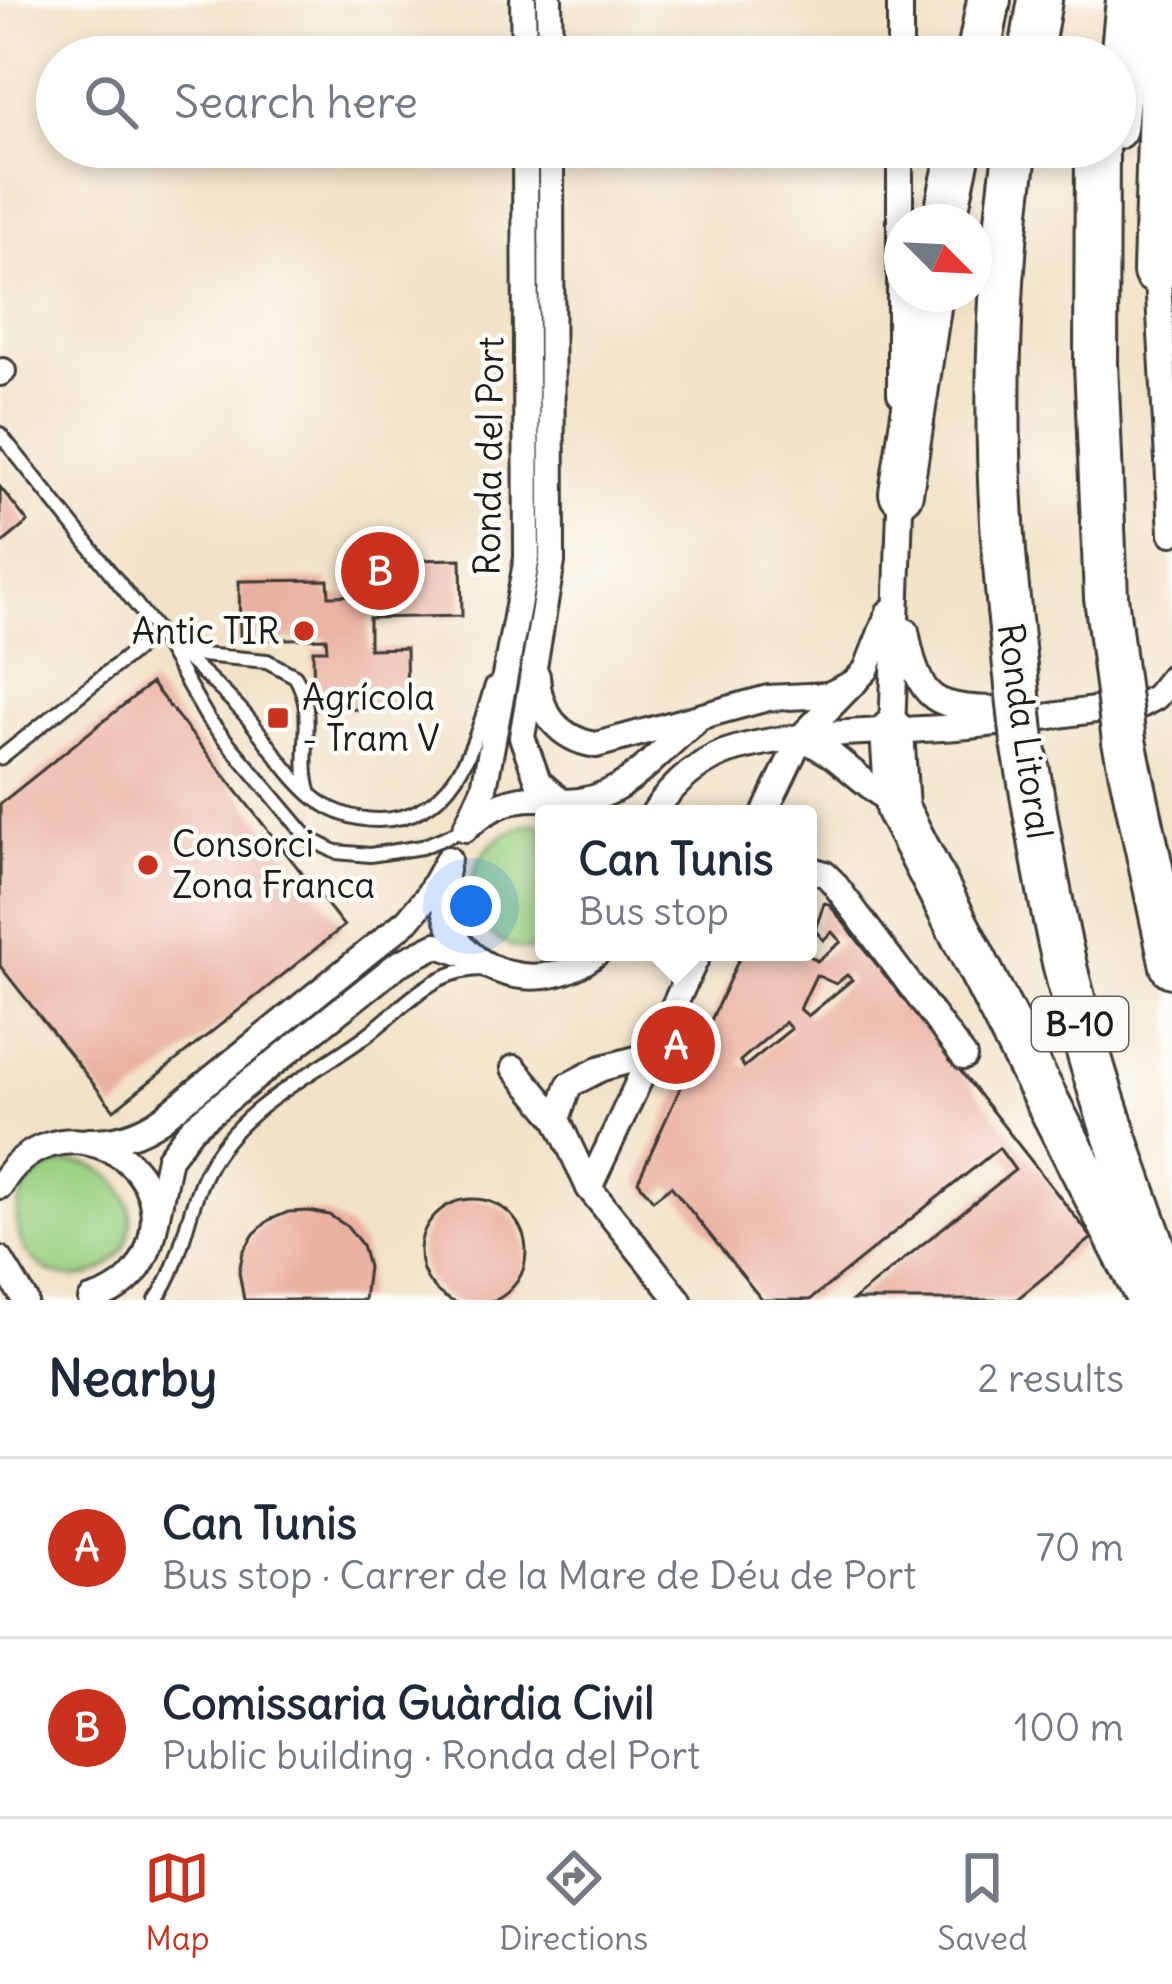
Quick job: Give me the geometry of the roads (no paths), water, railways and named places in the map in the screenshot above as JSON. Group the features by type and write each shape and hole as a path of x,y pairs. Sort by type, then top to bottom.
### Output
{"highway":[{"path":"982,36 989,0"},
{"path":"1009,36 1013,0"},
{"path":"1034,36 1040,0"},
{"path":"1103,36 1106,0"},
{"path":"1124,36 1128,0"},
{"path":"1155,272 1163,0"},
{"path":"948,204 956,168"},
{"path":"993,168 986,318 1001,504"},
{"name":"Ronda Litoral","path":"1014,168 1004,280 1001,504 1023,742 1044,865 1084,1039 1118,1153 1172,1297"},
{"name":"B-10","path":"1097,168 1096,302 1106,597 1124,741 1172,966"},
{"path":"1096,302 1111,168"},
{"path":"901,494 929,312"},
{"path":"892,731 897,808 1149,1300"}],"street":[{"path":"523,0 524,36"},
{"path":"549,0 550,36"},
{"path":"900,0 900,36"},
{"name":"Ronda del Port","path":"448,859 484,788 523,597 529,524 525,168"},
{"name":"Ronda del Port","path":"551,168 554,513 548,597 523,721 524,750 538,781 562,802"},
{"path":"892,731 901,494 900,168"},
{"path":"1172,183 1155,272 1172,533"},
{"path":"768,805 801,737 874,657 898,587"},
{"path":"898,587 912,665 930,695 957,707 1067,712"},
{"path":"536,660 542,708 559,729 581,743 621,741 768,698 828,695 855,682"},
{"path":"660,805 681,780 718,755 738,748 801,737 972,726 1142,704 1156,697 1172,676"},
{"path":"465,829 497,805 516,799 591,800 617,791 707,713"},
{"path":"801,737 832,755 897,808"},
{"path":"562,802 568,805"},
{"path":"448,859 443,879 445,907 455,933 484,963"},
{"path":"0,1186 16,1162 37,1147 62,1140 113,1141 163,1118 408,920 427,898 448,859"},
{"path":"817,872 833,882 964,1057"},
{"path":"91,1300 111,1294 145,1259 169,1158 192,1128 415,954 448,945 525,978 555,976 585,961"},
{"path":"589,1188 695,961"},
{"path":"556,1120 569,1085 602,1068 651,1055"},
{"path":"514,1068 556,1120 589,1188 679,1300"},
{"path":"88,1141 132,1165 146,1186 153,1235"},
{"path":"6,1268 25,1300"},
{"path":"6,1268 32,1293 51,1300"}],"lane":[{"path":"0,434 158,632 208,719 308,838 336,852 370,855 422,847 465,829"},
{"path":"158,632 243,712 313,797 356,818 386,820 416,813 452,786 470,755 523,597"},
{"path":"0,758 158,632"},
{"path":"181,653 267,661 295,676 308,716 306,778 313,797"},
{"path":"156,1300 182,1252 206,1171 232,1134 436,981 484,963"}],"place":[{"name":"Comissaria Guàrdia Civil","path":"380,571"},
{"name":"Antic TIR","path":"304,631"},
{"name":"Agrícola - Tram V","path":"278,718"},
{"name":"Consorci Zona Franca","path":"148,865"},
{"name":"Can Tunis","path":"676,1045"}]}
